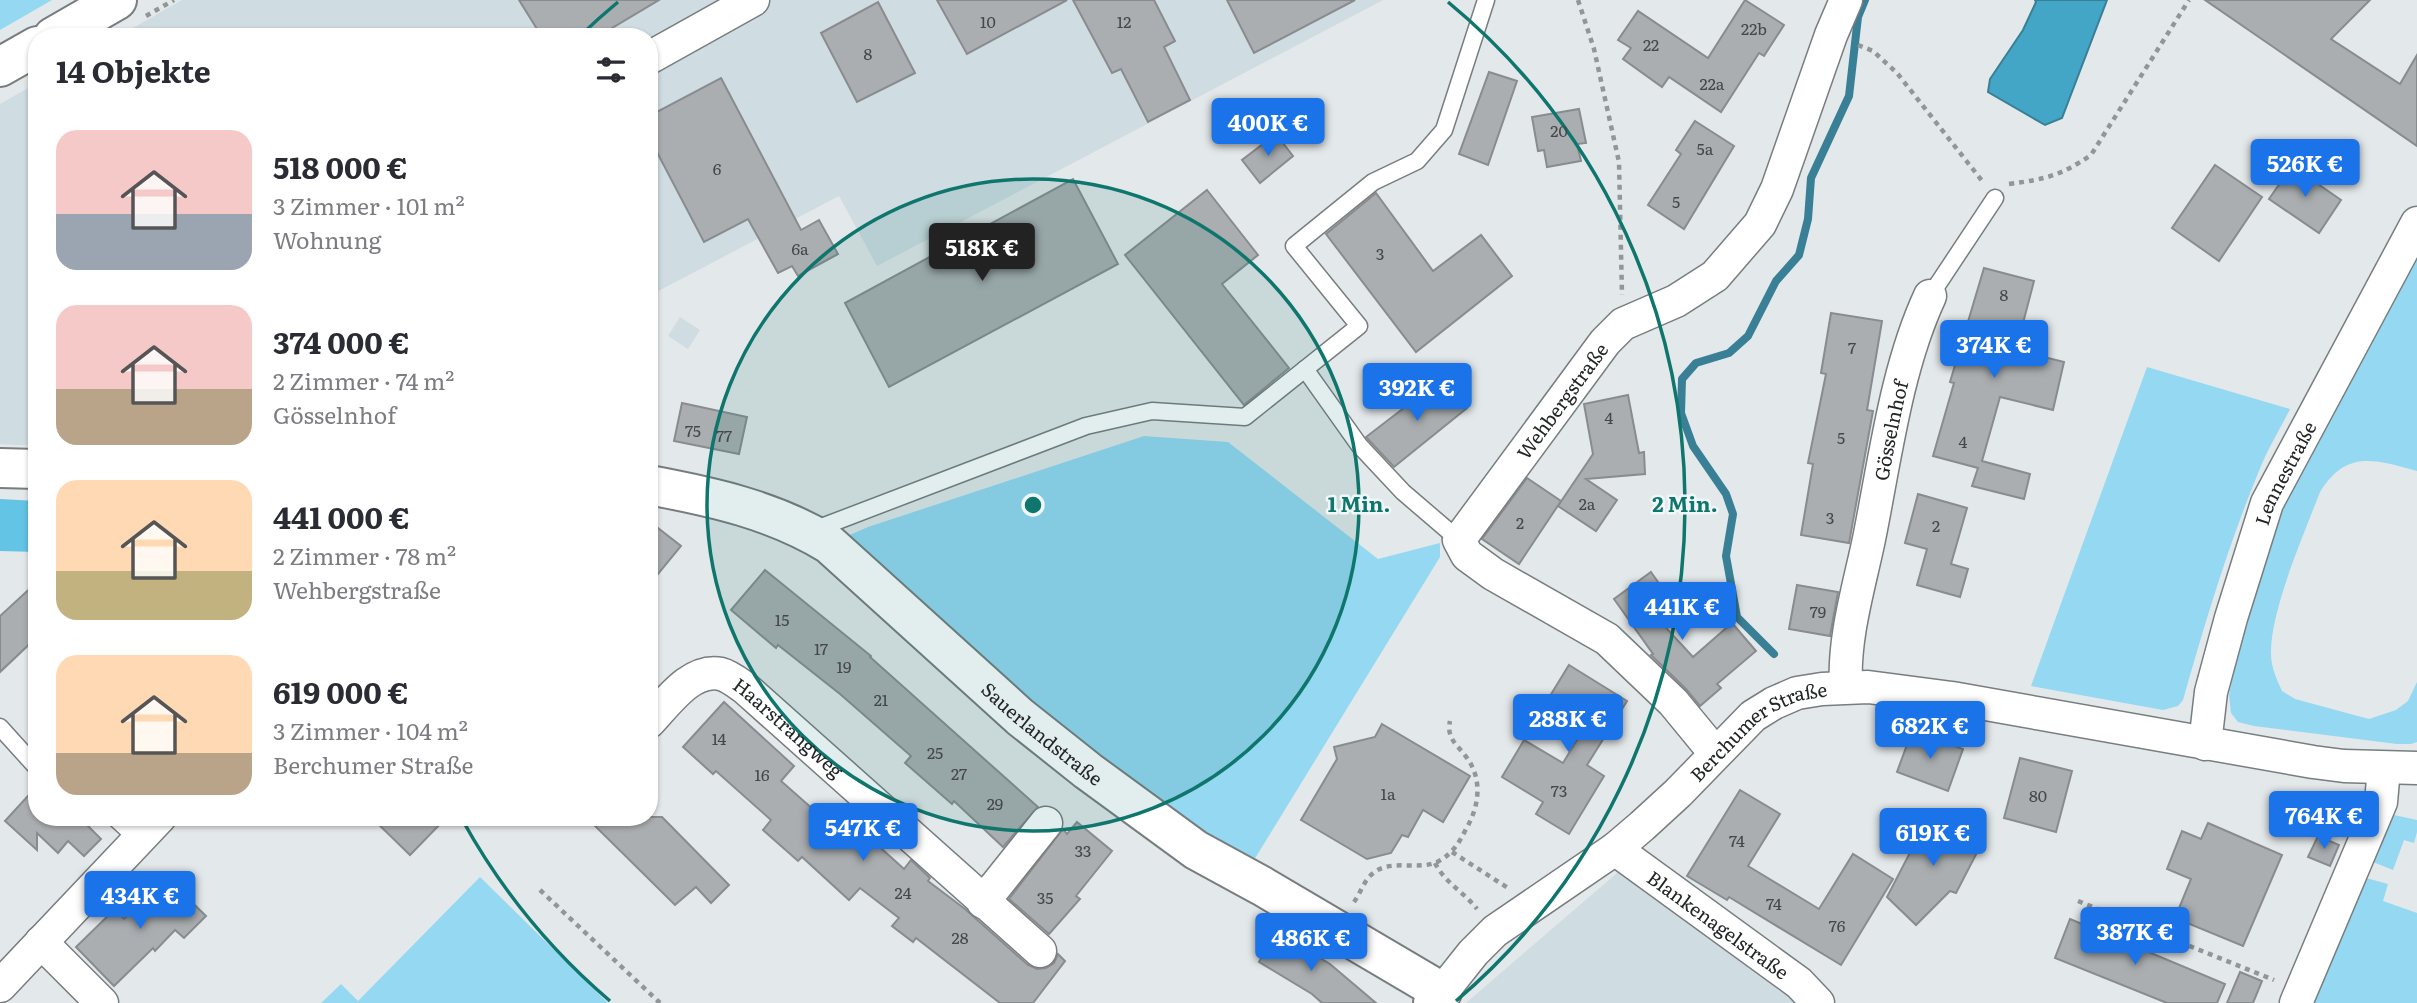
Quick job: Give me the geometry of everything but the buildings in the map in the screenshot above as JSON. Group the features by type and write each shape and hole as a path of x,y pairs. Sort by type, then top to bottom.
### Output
{"main road":[{"path":"69,28 117,0"},
{"path":"0,67 28,51"},
{"path":"0,468 28,469"},
{"name":"Sauerlandstraße","path":"658,487 741,505 773,516 829,544 1020,717 1087,771 1196,850 1262,886 1437,997"}],"street":[{"path":"658,53 753,0"},
{"name":"Wehbergstraße","path":"1459,540 1605,342 1623,324 1676,301 1715,276 1760,224 1777,189 1846,0"},
{"name":"Lennestraße","path":"2205,744 2211,692 2267,503 2417,223"},
{"name":"Gösselnhof","path":"1846,687 1849,638 1886,454 1909,350 1930,296"},
{"path":"1459,540 1466,555 1493,574 1608,639 1673,702 1716,753"},
{"name":"Haarstrangweg","path":"658,712 683,686 705,672 724,674 745,688 1040,951"},
{"name":"Berchumer Straße","path":"1437,997 1473,953 1496,931 1615,849 1678,793 1753,716 1797,693 1846,687 1888,689 2313,762 2417,768"},
{"path":"2299,997 2381,802 2384,768"},
{"path":"983,902 1046,823"},
{"path":"0,986 149,828"},
{"name":"Blankenagelstraße","path":"1615,849 1799,983 1818,1003"},
{"path":"41,942 102,1003"}],"lane":[{"path":"809,532 1086,426 1152,411 1245,417 1359,326 1294,246 1373,182 1417,161 1444,130 1486,0"},
{"name":"Gösselnhof","path":"1930,296 1995,198"},
{"path":"1305,369 1359,445 1403,492 1459,540"},
{"path":"0,727 28,758"}],"path":[{"path":"1578,0 1594,49 1619,162 1623,324"},
{"path":"1873,51 1897,73 1995,198 2007,184 2040,180 2066,171 2091,155 2189,0"},
{"path":"1357,898 1370,875 1381,869 1435,863 1452,852 1472,816 1477,805 1475,774 1469,760 1450,738 1450,721"},
{"path":"1452,852 1493,877"},
{"path":"1435,863 1440,873 1465,894"},
{"path":"540,890 660,1003"},
{"path":"2078,901 2299,997"}],"shaded area":[{"path":"0,0 52,0 0,30"},
{"path":"182,0 1383,0 877,266 839,196 658,291 658,28 133,28"},
{"path":"2035,0 2107,0 2062,118 2045,125 1988,92 1990,79 2023,30"},
{"path":"28,88 28,446 0,444 0,104"},
{"path":"2417,249 2417,471 2375,461 2363,461 2341,469 2330,478 2320,492 2289,573 2276,616 2271,654 2273,669 2282,691 2295,699 2369,719 2396,710 2408,701 2417,682 2417,742 2397,744 2238,722 2231,713 2229,695 2239,644 2291,485"},
{"path":"680,317 700,330 688,349 668,336"},
{"path":"2147,367 2290,409 2262,463 2237,527 2183,700 2178,706 2163,710 2031,686"},
{"path":"1144,436 1228,442 1378,559 1440,543 1440,557 1254,860 1234,854 1093,761 845,537 868,527"},
{"path":"0,499 28,501 28,552 0,551"},
{"path":"2394,815 2417,820 2417,832 2414,843 2404,840 2393,870 2373,862"},
{"path":"1624,867 1818,1003 1466,1003"},
{"path":"480,877 608,1003 321,1003 341,984 358,1001"},
{"path":"2366,878 2388,884 2383,901 2417,913 2417,1003 2312,1003"}],"waterway":[{"path":"1774,654 1737,617 1726,556 1733,514 1726,494 1693,446 1681,413 1682,379 1696,363 1729,353 1748,336 1776,281 1799,255 1808,219 1811,178 1849,96 1858,17 1865,0"}]}
